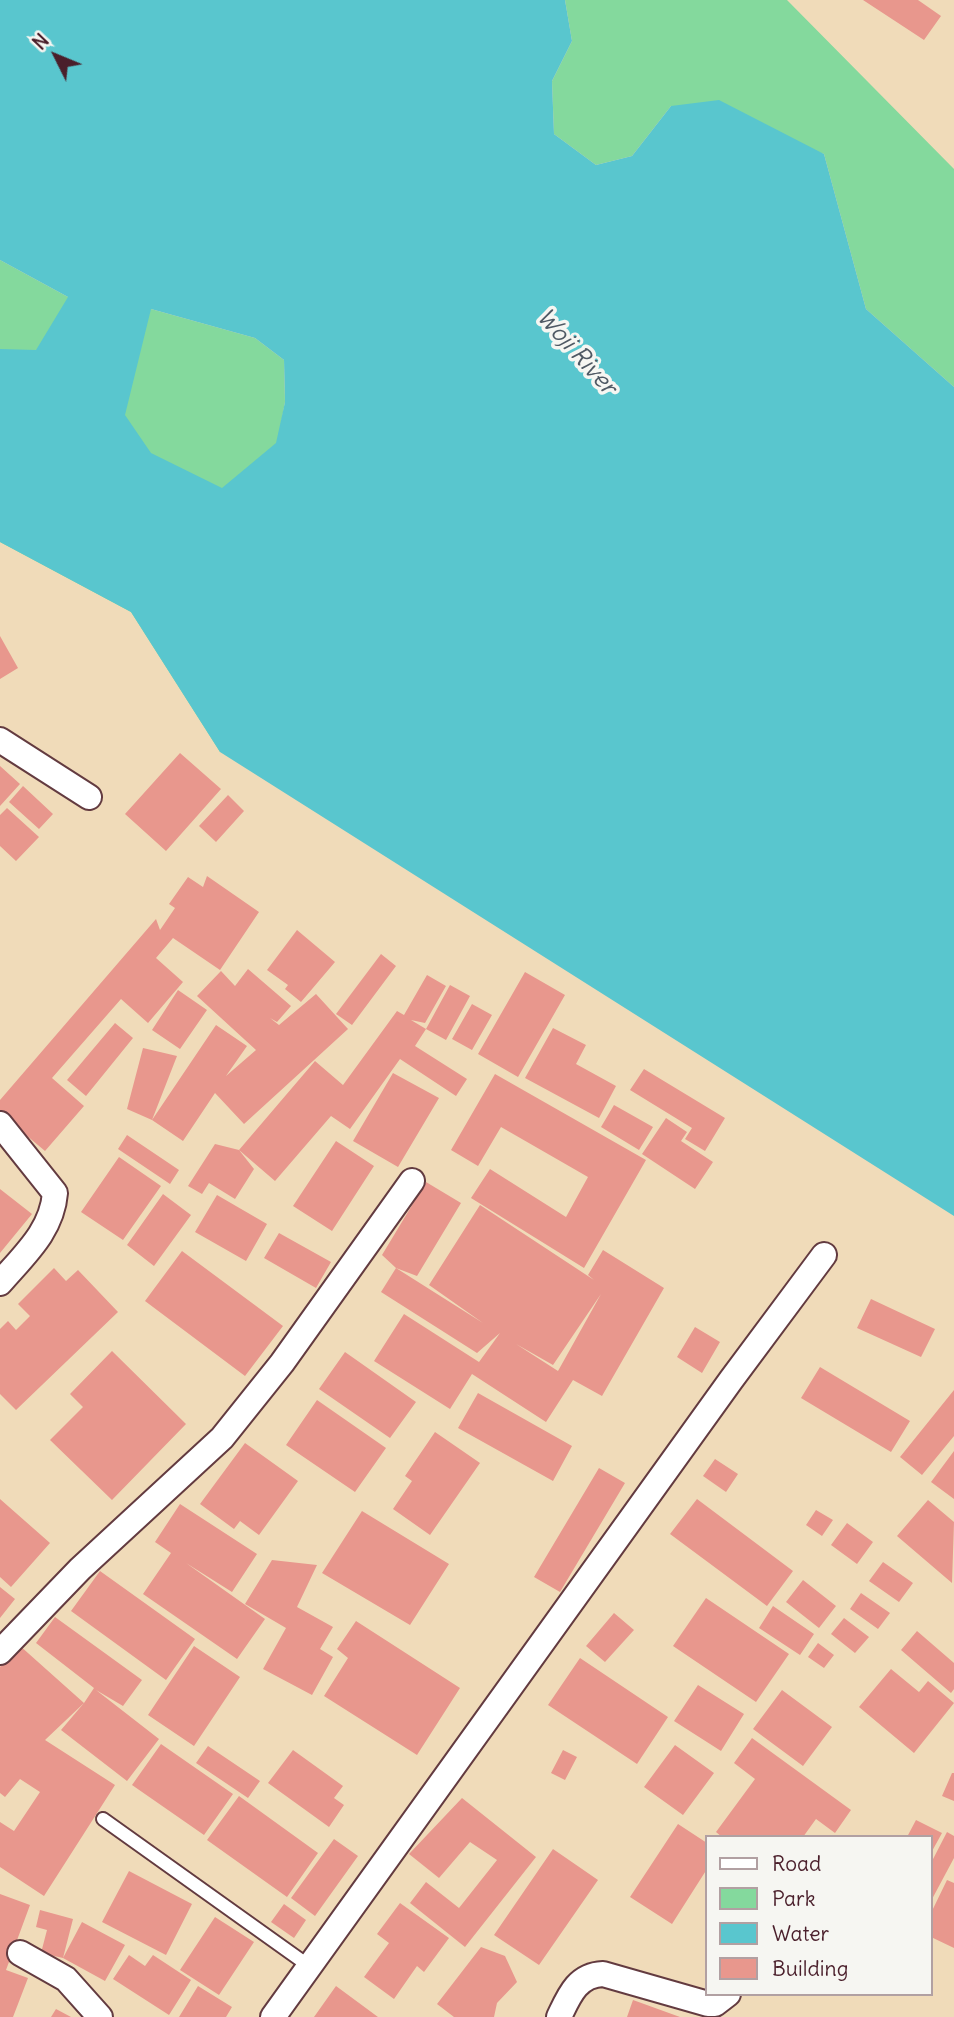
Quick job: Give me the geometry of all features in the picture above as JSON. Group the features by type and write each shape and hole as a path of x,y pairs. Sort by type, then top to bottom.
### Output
{"street":[{"path":"0,740 89,797"},
{"path":"0,1124 55,1193 53,1213 44,1231 0,1283"},
{"path":"0,1651 80,1569 222,1438 282,1363 412,1181"},
{"path":"273,2017 730,1380 824,1255"},
{"path":"20,1953 66,1979 100,2017"},
{"path":"559,2017 573,1989 589,1975 603,1975 708,2004 715,2004 725,1996"}],"lane":[{"path":"103,1819 309,1966"}],"green space":[{"path":"565,0 787,0 954,169 954,387 866,309 824,154 671,106 632,156 596,165 554,134 552,81 572,41"},
{"path":"0,260 68,297 151,309 255,338 284,360 285,402 220,752 131,612 0,542"}],"water":[{"name":"Woji River","path":"0,0 565,0 572,41 552,81 554,134 596,165 632,156 671,106 719,100 824,154 866,309 954,387 954,1216 220,752 131,612 0,542 0,349 36,350 68,297 0,260","holes":["151,309 255,338 284,360 285,402 276,443 222,488 151,453 125,415"]}],"building":[{"path":"863,0 918,0 941,16 924,40"},
{"path":"0,636 18,668 0,679"},
{"path":"180,753 221,789 166,851 125,814"},
{"path":"0,766 20,784 0,806"},
{"path":"23,786 53,814 39,829 9,802"},
{"path":"228,795 244,811 216,842 199,826"},
{"path":"7,808 39,837 16,861 0,846 0,815"},
{"path":"207,876 259,912 220,970 173,938 156,958 183,982 148,1023 121,999 52,1078 84,1106 45,1151 0,1113 0,1100 156,919 160,930 175,908 169,904 188,877 203,887"},
{"path":"297,930 335,962 301,1002 285,989 288,985 267,970"},
{"path":"381,954 396,966 352,1025 336,1014"},
{"path":"248,969 291,1006 277,1022 270,1018 279,1025 316,994 348,1029 244,1124 215,1093 183,1141 152,1120 216,1025 247,1046 226,1076 256,1050 197,996 221,971 235,986"},
{"path":"525,972 565,995 518,1077 478,1054"},
{"path":"427,975 446,986 425,1023 411,1020 426,1029 415,1046 467,1079 456,1096 400,1059 350,1129 331,1116 275,1181 239,1150 315,1061 343,1085 397,1011 404,1015"},
{"path":"450,985 470,996 446,1040 426,1029"},
{"path":"178,990 207,1010 180,1049 152,1030"},
{"path":"472,1004 492,1015 472,1050 452,1039"},
{"path":"115,1023 133,1038 86,1096 67,1080"},
{"path":"553,1028 586,1045 576,1064 616,1086 599,1118 525,1078"},
{"path":"143,1048 177,1056 152,1120 127,1109"},
{"path":"644,1069 725,1118 705,1151 685,1139 692,1128 630,1090"},
{"path":"393,1073 439,1098 398,1167 353,1141"},
{"path":"495,1074 646,1160 584,1268 471,1198 490,1169 566,1217 588,1177 501,1127 478,1166 451,1150"},
{"path":"614,1105 653,1127 639,1150 601,1127"},
{"path":"666,1118 687,1132 681,1141 713,1162 695,1189 642,1154"},
{"path":"127,1135 179,1170 170,1184 118,1149"},
{"path":"336,1141 374,1166 332,1231 293,1206"},
{"path":"215,1144 239,1150 254,1169 235,1199 209,1183 202,1194 188,1186"},
{"path":"119,1157 161,1186 123,1240 81,1212"},
{"path":"426,1182 461,1203 417,1276 396,1268 382,1255"},
{"path":"0,1189 32,1214 0,1253"},
{"path":"163,1194 191,1215 154,1266 127,1245"},
{"path":"217,1195 267,1224 246,1261 195,1232"},
{"path":"480,1205 594,1280 588,1275 603,1250 664,1288 602,1396 573,1380 546,1422 472,1374 450,1409 374,1361 404,1314 479,1362 500,1333 477,1353 381,1292 396,1268 483,1323 429,1285","holes":["601,1294 558,1371 516,1344 553,1365"]},
{"path":"279,1233 331,1262 316,1288 264,1258"},
{"path":"182,1251 283,1326 245,1376 145,1301"},
{"path":"54,1268 66,1281 78,1270 118,1312 16,1410 0,1394 0,1329 8,1321 16,1330 30,1316 18,1304"},
{"path":"871,1299 935,1329 921,1357 857,1328"},
{"path":"695,1327 720,1342 702,1373 677,1357"},
{"path":"112,1351 186,1424 112,1500 50,1440 83,1407 70,1394"},
{"path":"345,1352 416,1402 390,1438 319,1389"},
{"path":"820,1367 910,1421 891,1452 801,1398"},
{"path":"954,1390 954,1436 922,1475 900,1457"},
{"path":"478,1393 572,1446 553,1481 458,1428"},
{"path":"317,1400 386,1448 355,1492 286,1445"},
{"path":"435,1432 480,1463 430,1535 393,1509 412,1481 405,1476"},
{"path":"245,1443 298,1481 259,1535 240,1521 234,1529 200,1504"},
{"path":"954,1451 954,1499 931,1482"},
{"path":"715,1459 738,1474 726,1492 703,1476"},
{"path":"599,1468 625,1483 560,1592 534,1577"},
{"path":"0,1499 50,1543 11,1587 0,1577"},
{"path":"697,1499 793,1571 767,1606 670,1534"},
{"path":"928,1500 954,1522 952,1583 897,1536"},
{"path":"180,1504 257,1554 232,1592 186,1563 265,1619 237,1659 143,1594 171,1553 155,1542"},
{"path":"816,1510 833,1520 822,1536 806,1525"},
{"path":"362,1511 449,1564 410,1625 322,1573"},
{"path":"847,1523 873,1542 857,1564 831,1545"},
{"path":"272,1560 317,1565 297,1607 333,1627 320,1649 333,1657 312,1695 263,1669 286,1628 245,1604"},
{"path":"883,1562 913,1583 899,1602 869,1581"},
{"path":"100,1571 195,1639 166,1680 71,1611"},
{"path":"803,1580 836,1606 819,1628 786,1602"},
{"path":"0,1587 15,1599 0,1618"},
{"path":"861,1593 890,1613 878,1629 850,1609"},
{"path":"706,1598 789,1654 756,1702 673,1646"},
{"path":"773,1606 814,1634 800,1655 759,1628"},
{"path":"614,1613 634,1630 605,1662 586,1646"},
{"path":"55,1617 142,1680 123,1706 96,1690 159,1739 127,1781 61,1730 94,1688 36,1643"},
{"path":"844,1618 869,1637 855,1653 831,1634"},
{"path":"356,1621 460,1688 417,1755 324,1696 348,1658 337,1649"},
{"path":"917,1631 954,1663 954,1689 951,1693 901,1650"},
{"path":"818,1643 834,1655 824,1668 808,1657"},
{"path":"19,1645 84,1703 45,1740 115,1785 44,1896 0,1867 0,1822 14,1831 40,1792 20,1779 5,1797 0,1793 0,1667"},
{"path":"194,1646 240,1677 194,1746 148,1715"},
{"path":"580,1658 668,1717 637,1764 548,1705"},
{"path":"891,1669 919,1692 928,1681 954,1703 914,1753 859,1707"},
{"path":"698,1685 744,1714 721,1751 674,1721"},
{"path":"782,1690 832,1727 803,1766 753,1729"},
{"path":"752,1738 851,1810 835,1833 816,1819 804,1835 720,1835 716,1832 755,1779 734,1763"},
{"path":"161,1744 233,1794 204,1835 132,1785"},
{"path":"675,1745 714,1773 683,1815 644,1787"},
{"path":"208,1746 260,1781 248,1798 196,1763"},
{"path":"293,1750 343,1786 334,1798 344,1805 329,1827 268,1783"},
{"path":"563,1750 577,1757 565,1780 551,1773"},
{"path":"954,1773 954,1801 942,1796"},
{"path":"239,1796 318,1853 287,1897 207,1840"},
{"path":"462,1798 536,1857 465,1947 410,1903 426,1882 459,1908 497,1860 470,1842 439,1878 409,1854"},
{"path":"916,1820 942,1833 933,1849 933,1835 908,1835"},
{"path":"678,1824 706,1842 706,1871 672,1924 630,1897"},
{"path":"947,1832 954,1836 954,1858 933,1897 933,1859"},
{"path":"334,1839 358,1856 315,1916 291,1898"},
{"path":"553,1849 598,1880 539,1965 494,1935"},
{"path":"129,1871 192,1904 166,1955 102,1922"},
{"path":"947,1880 954,1883 954,1948 933,1938 933,1909"},
{"path":"0,1894 30,1905 6,1970 28,1978 13,2017 0,2017"},
{"path":"400,1903 449,1938 424,1972 417,1966 394,1999 364,1977 389,1943 377,1934"},
{"path":"284,1904 306,1920 294,1938 271,1922"},
{"path":"40,1910 73,1919 63,1958 41,1953 47,1930 36,1927"},
{"path":"215,1917 254,1942 219,1995 180,1970"},
{"path":"82,1922 125,1945 105,1981 63,1958"},
{"path":"481,1947 505,1956 517,1982 497,2003 494,2017 454,2017 437,2004"},
{"path":"129,1955 145,1966 153,1955 191,1980 169,2015 113,1979"},
{"path":"198,1986 232,2007 226,2017 179,2017"},
{"path":"336,1986 378,2017 314,2017"},
{"path":"633,2000 680,2017 627,2017"},
{"path":"56,2009 71,2017 51,2017"}]}
